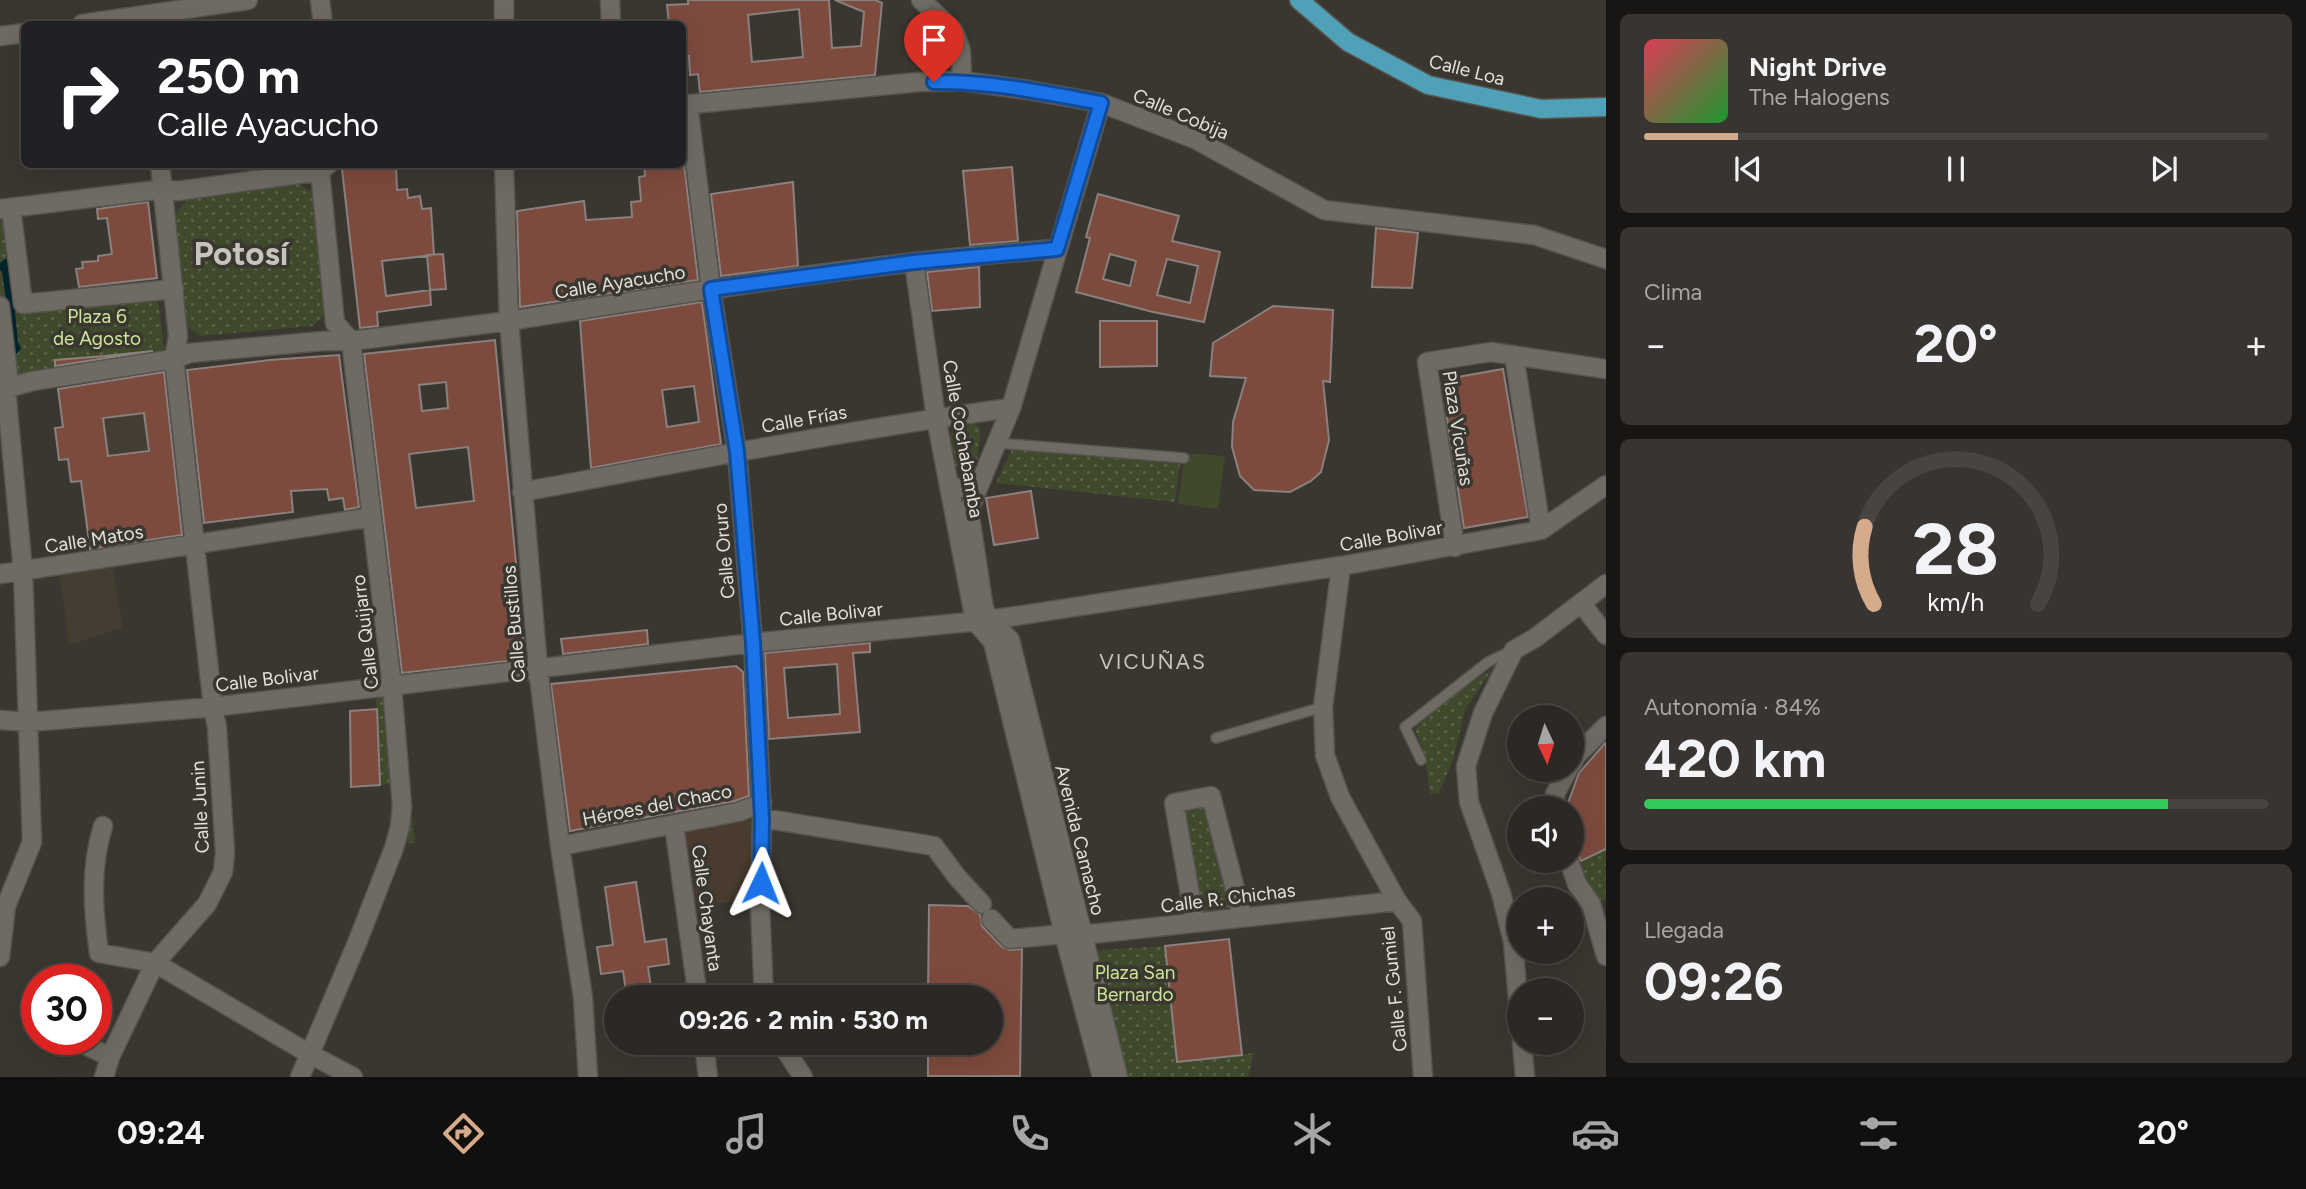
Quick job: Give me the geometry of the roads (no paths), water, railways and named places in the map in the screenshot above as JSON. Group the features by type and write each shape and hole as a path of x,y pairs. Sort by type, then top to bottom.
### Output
{"main road":[{"name":"Calle Loa","path":"1299,0 1348,42 1428,85 1541,109 1606,107"}],"street":[{"path":"100,21 248,0"},
{"path":"320,0 323,21"},
{"path":"504,0 504,21"},
{"path":"610,0 611,21"},
{"path":"921,0 954,31 961,51 962,81"},
{"path":"0,36 21,33"},
{"name":"Calle Cobija","path":"686,105 919,82 962,81 1028,90 1101,103 1195,139 1324,210 1534,234 1606,259"},
{"name":"Calle Cochabamba","path":"983,621 984,609 969,510 1011,408 1101,103"},
{"name":"Calle Oruro","path":"686,112 737,452 753,643 762,810 760,905 763,985"},
{"path":"161,168 182,356"},
{"path":"174,289 23,304 5,209 164,189 178,191 325,168"},
{"name":"Calle Quijarro","path":"300,1077 308,1053 358,943 400,826 402,806 393,685 351,341 335,323 325,168"},
{"name":"Calle Bustillos","path":"505,168 509,321 538,668 560,846 583,998 588,1077"},
{"name":"Calle Ayacucho","path":"3,390 33,381 182,356 323,341 351,341 509,321 711,289 914,262 1057,249"},
{"name":"Calle Cochabamba","path":"914,262 936,418 950,488 983,621"},
{"path":"0,306 8,375 3,390 23,571 32,842 6,906 0,957"},
{"name":"Plaza Vicuñas","path":"1455,547 1427,362 1491,352 1514,355"},
{"path":"1541,530 1514,355 1606,369"},
{"name":"Calle Junin","path":"104,1077 110,1057 155,963 207,904 223,872 225,853 217,727 195,544 182,356"},
{"name":"Calle Frías","path":"522,492 737,452 1011,408"},
{"name":"Calle Bolivar","path":"0,720 29,722 213,707 753,643 983,621 1341,566 1541,530 1606,485"},
{"path":"950,488 978,488"},
{"name":"Calle Matos","path":"0,574 372,517"},
{"name":"Calle F. Gumiel","path":"1341,566 1323,708 1325,755 1340,797 1397,901 1412,921 1423,1077"},
{"path":"1516,978 1513,942 1501,893 1469,802 1466,766 1483,713 1514,650 1535,638 1606,584"},
{"path":"1581,603 1606,635"},
{"name":"Avenida Camacho","path":"983,621 993,642 1073,935 1118,1077"},
{"path":"1584,748 1606,726"},
{"path":"1195,923 1174,803 1211,796 1242,916"},
{"name":"Calle R. Chichas","path":"762,810 934,846 1010,939 1073,935 1397,901"},
{"name":"Héroes del Chaco","path":"560,846 738,812 762,810"},
{"name":"Calle Chayanta","path":"674,825 696,985"},
{"path":"103,826 97,847 92,908 99,953 155,963 353,1077"},
{"path":"1573,873 1577,884 1591,904 1606,956"},
{"name":"Avenida Camacho","path":"1073,935 1102,1077"},
{"path":"106,1055 110,1057"},
{"path":"705,1055 708,1077"},
{"path":"789,1055 803,1077"},
{"path":"1523,1055 1525,1077"}],"lane":[{"path":"997,443 1184,458"},
{"path":"1421,760 1405,727 1488,662 1514,650"},
{"path":"1216,738 1323,708"}],"water":[{"path":"5,259 10,260 14,302 17,308 15,312 18,342 21,348 16,355 0,270 0,263"}],"district":[{"name":"Potosí","path":"241,253"},
{"name":"VICUÑAS","path":"1153,661"}],"park label":[{"name":"Plaza 6 de Agosto","path":"97,327"},
{"name":"Plaza San Bernardo","path":"1135,983"}]}
